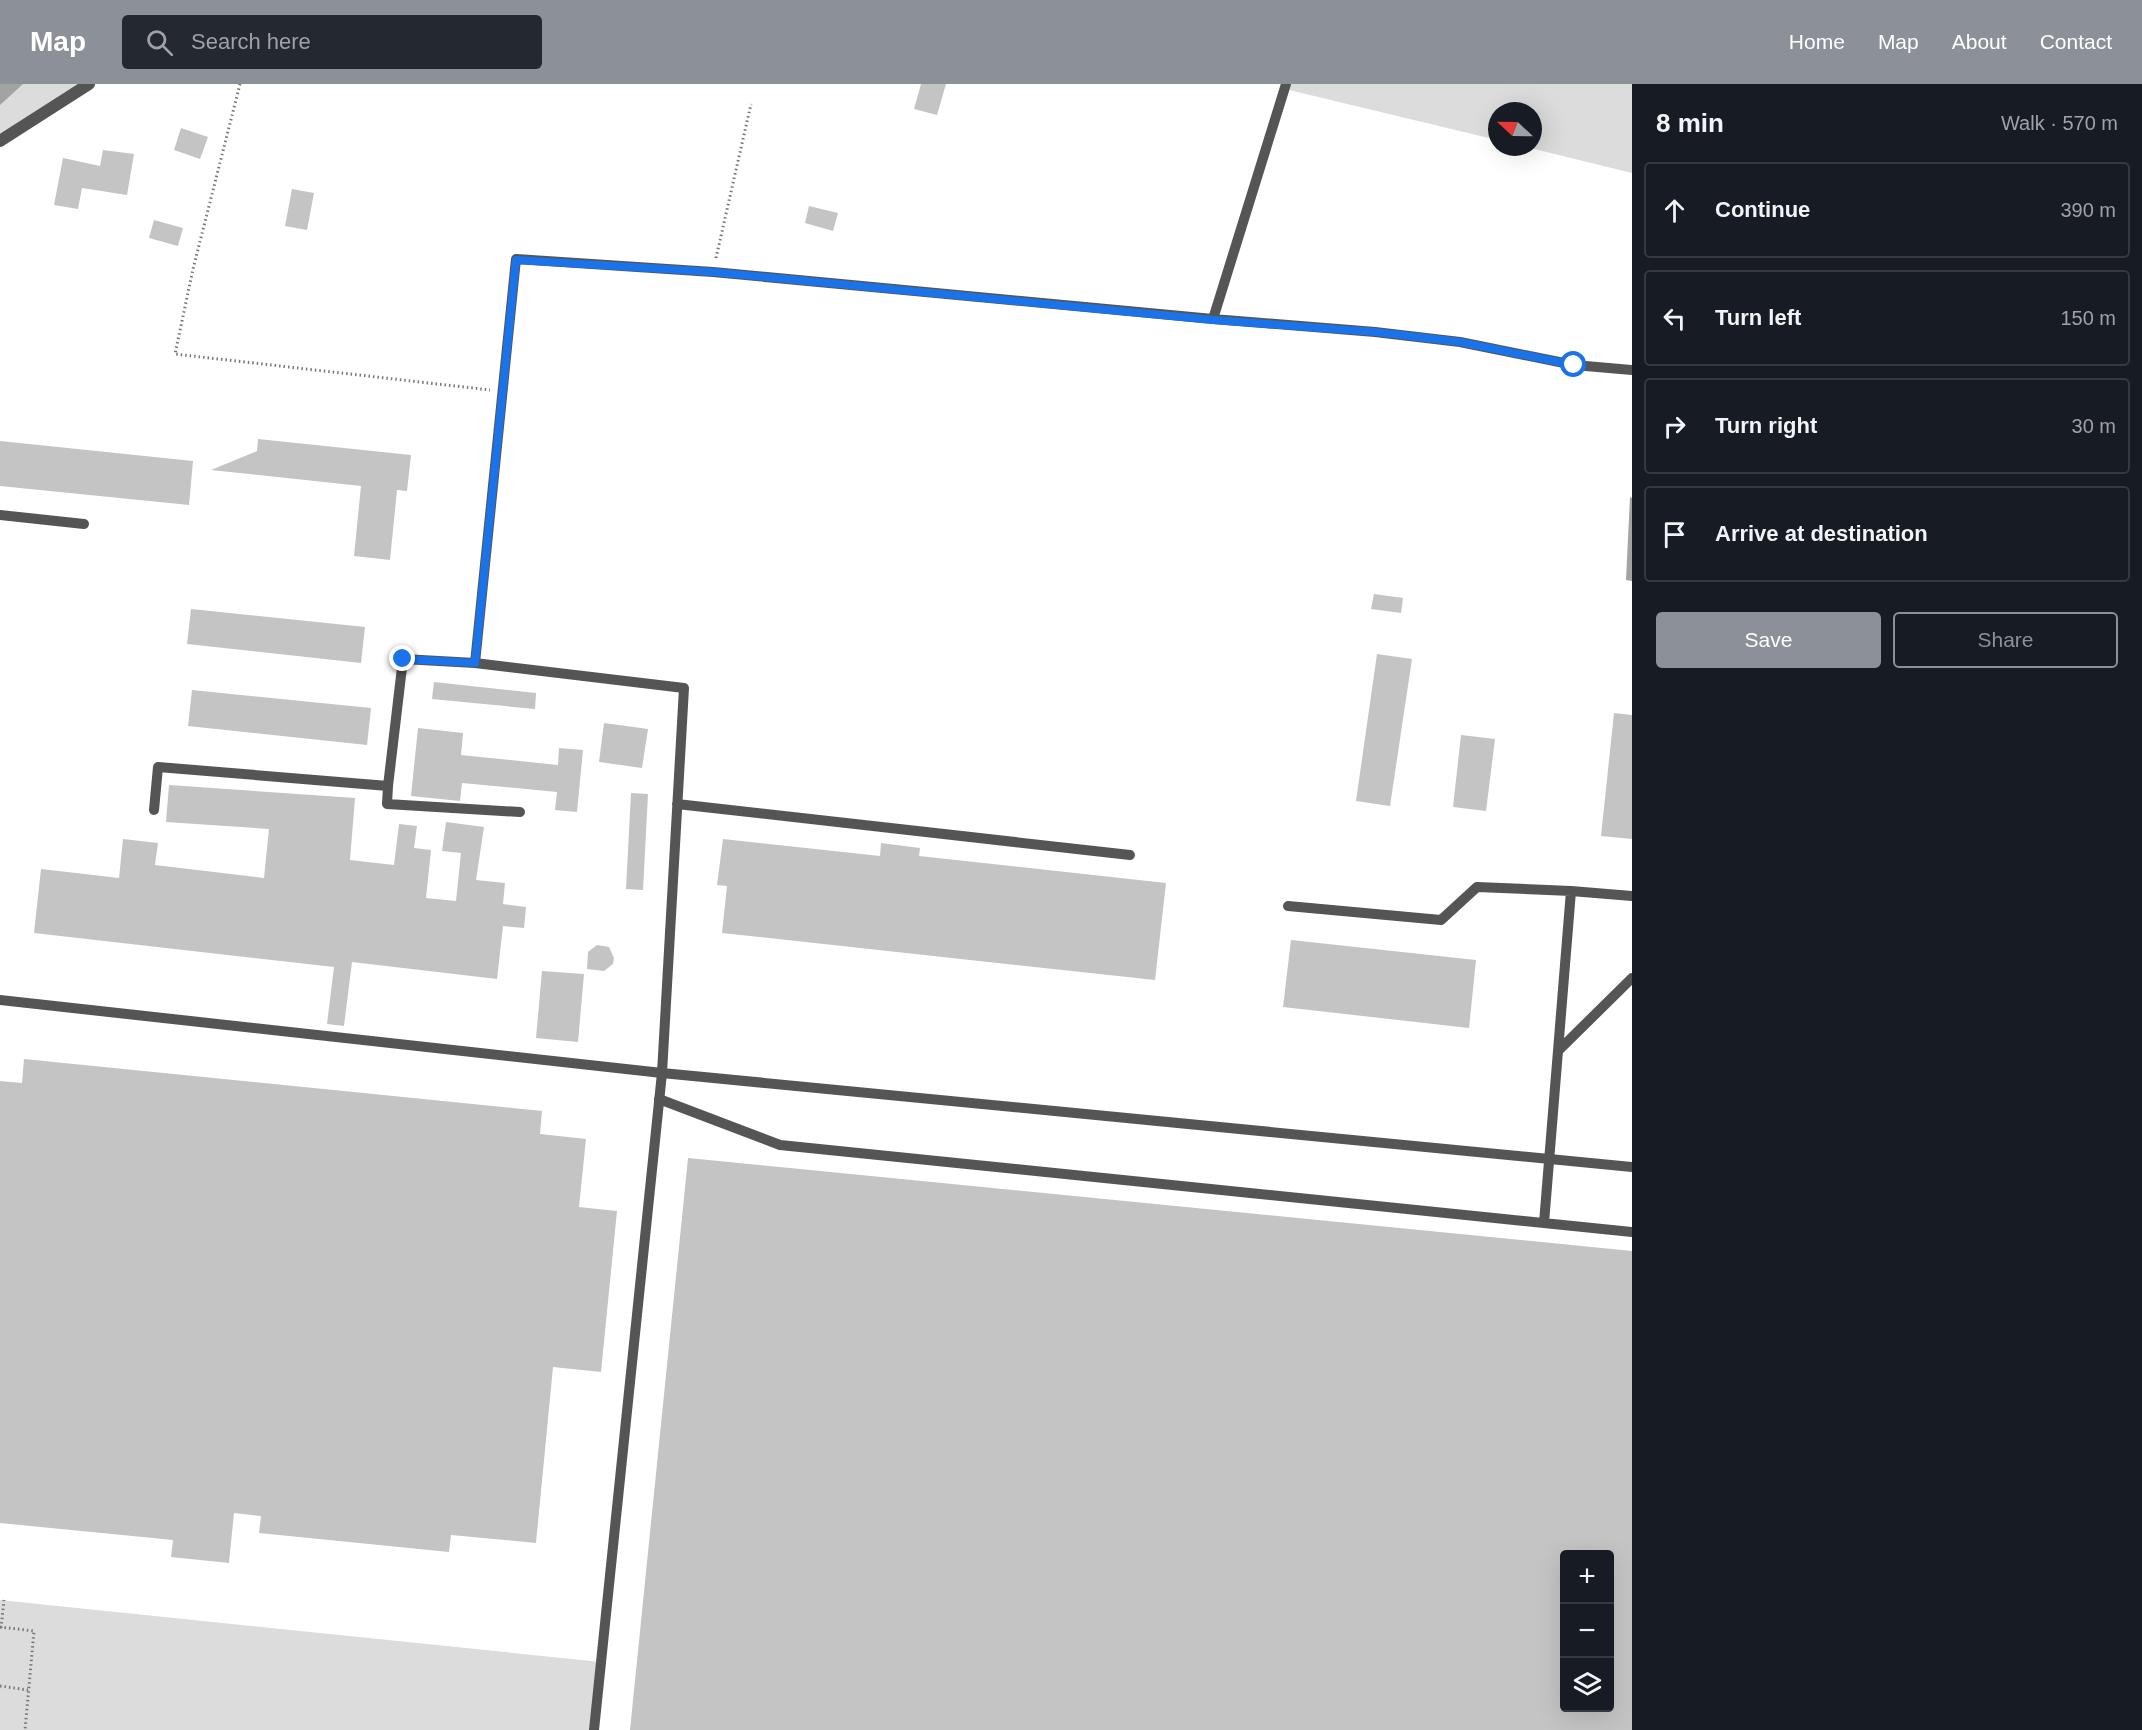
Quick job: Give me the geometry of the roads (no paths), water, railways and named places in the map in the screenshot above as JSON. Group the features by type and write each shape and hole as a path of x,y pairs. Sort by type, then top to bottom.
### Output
{"street":[{"path":"0,141 89,84"}],"lane":[{"path":"1213,320 1286,84"},
{"path":"475,663 516,260 713,272 1213,320 1375,332 1460,342 1574,365 1632,370"},
{"path":"0,515 84,524"},
{"path":"520,812 387,804 403,659 475,663 684,688 662,1073 594,1730"},
{"path":"154,810 158,767 388,786"},
{"path":"677,804 1130,855"},
{"path":"1288,906 1441,920 1478,887 1632,896"},
{"path":"1544,1223 1571,891"},
{"path":"1558,1051 1632,978"},
{"path":"0,1000 662,1073 1632,1167"},
{"path":"659,1099 780,1145 1632,1232"}]}
